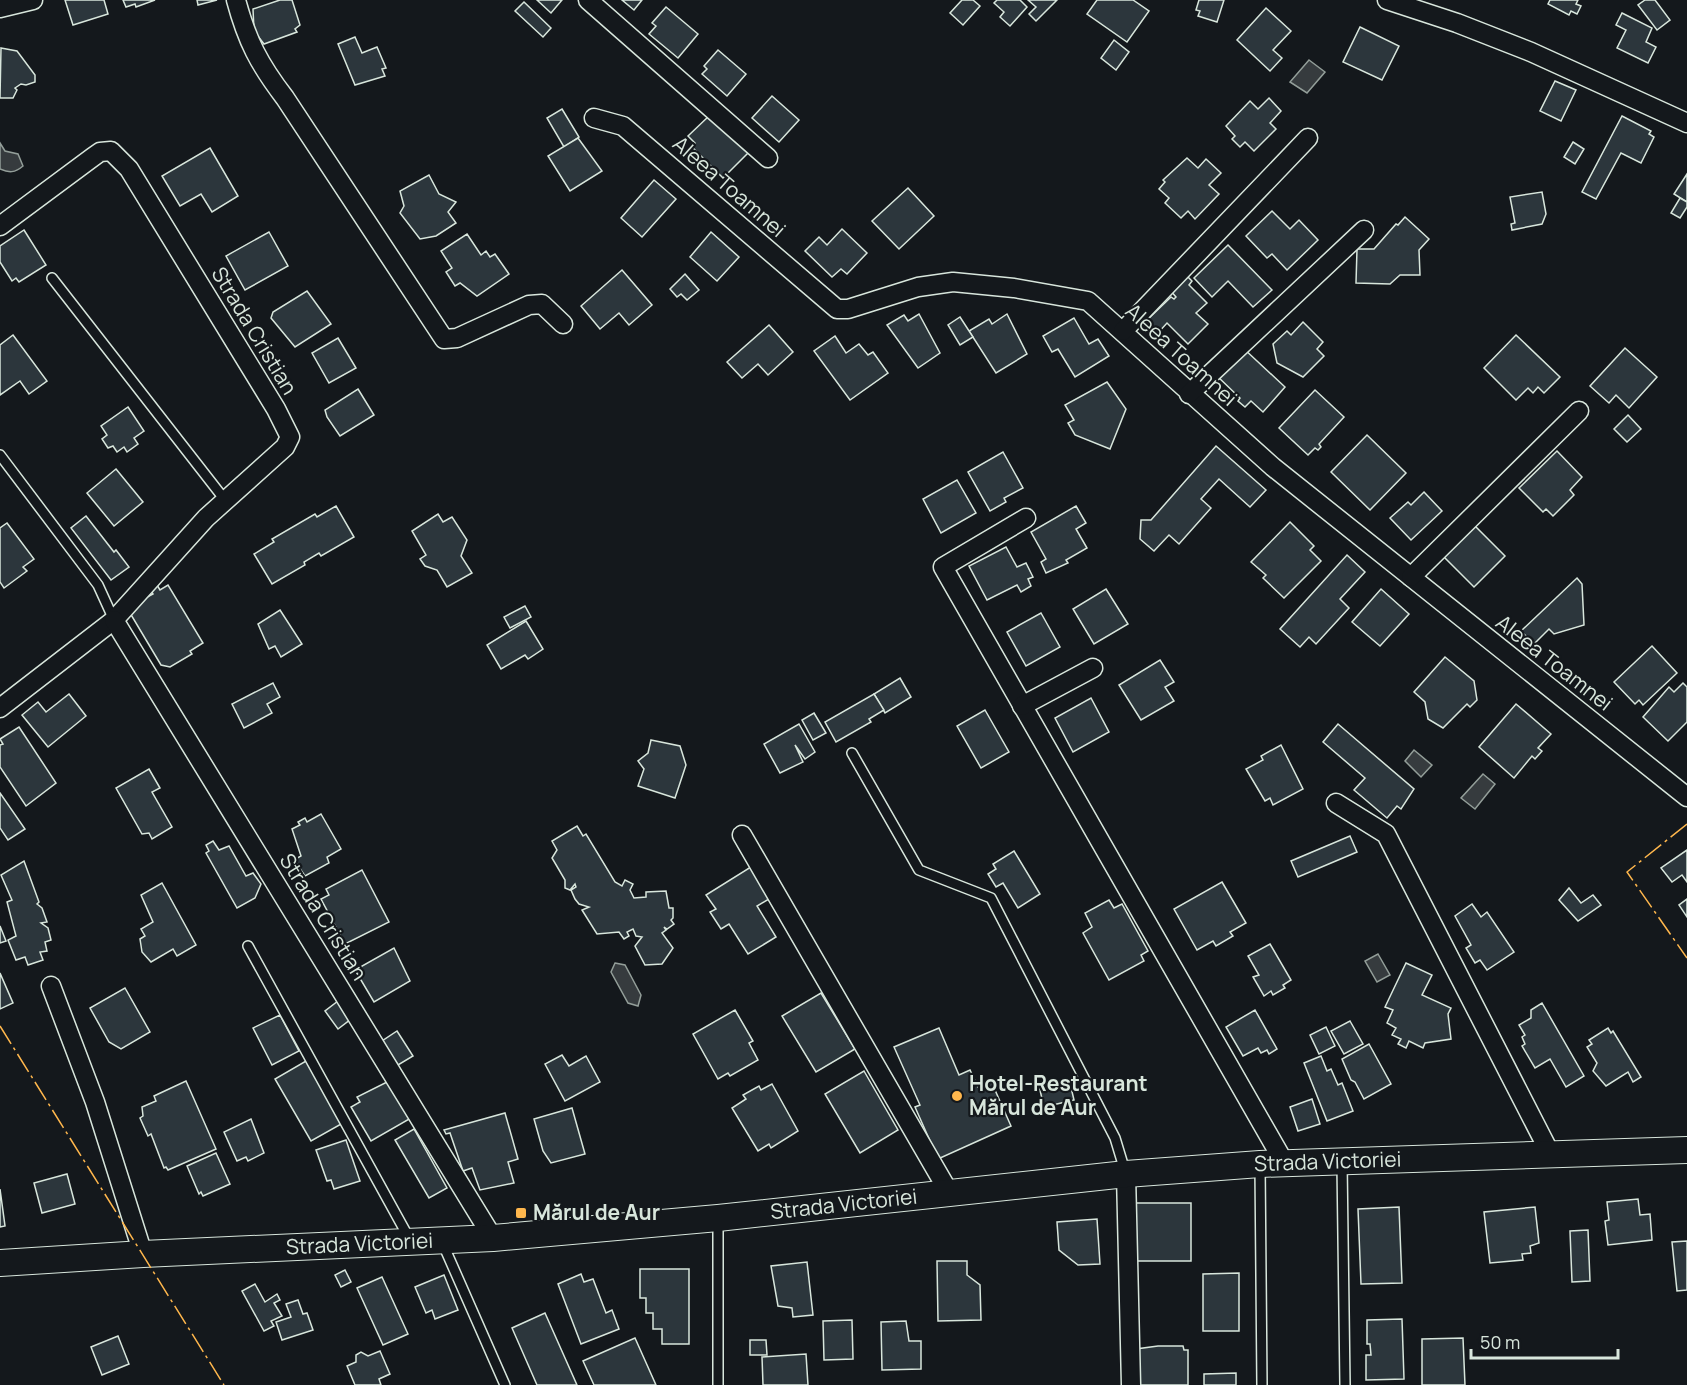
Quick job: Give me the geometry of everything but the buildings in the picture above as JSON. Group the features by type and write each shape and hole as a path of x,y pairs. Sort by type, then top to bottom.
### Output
{"street":[{"path":"0,8 33,0"},
{"path":"236,0 247,39 261,68 285,98 444,339 457,338 529,305 542,304 563,324"},
{"path":"588,0 768,158"},
{"path":"1387,0 1457,22 1531,52 1687,123"},
{"name":"Aleea Toamnei","path":"594,118 623,126 837,309 848,309 918,287 963,283 1014,288 1088,301 1189,394 1273,466 1687,797"},
{"path":"1123,331 1308,138"},
{"name":"Strada Cristian","path":"0,226 100,152 111,151 129,169 290,437 285,447 225,500 114,620 0,708"},
{"path":"1189,394 1364,230"},
{"path":"1411,577 1579,411"},
{"path":"1026,518 943,567 1022,706 1272,1163"},
{"name":"Strada Cristian","path":"114,620 493,1238"},
{"path":"1022,706 1093,668"},
{"path":"1336,803 1386,834 1550,1153"},
{"path":"742,835 950,1194"},
{"path":"51,986 95,1102 143,1254"},
{"name":"Strada Victoriei","path":"0,1263 410,1240 493,1238 718,1218 1126,1174 1272,1163 1687,1150"},
{"path":"1126,1174 1131,1385"}],"lane":[{"path":"52,278 225,500"},
{"path":"0,455 98,585 114,620"},
{"path":"852,753 919,870 991,898 1115,1138 1126,1174"},
{"path":"248,946 410,1240"},
{"path":"1342,1160 1345,1385"},
{"path":"1262,1385 1272,1163"},
{"path":"718,1218 718,1385"},
{"path":"441,1239 506,1385"}],"shaded area":[{"path":"1309,60 1325,72 1307,93 1290,82"},
{"path":"0,143 5,151 18,154 23,166 12,172 0,169"},
{"path":"1414,750 1432,765 1421,777 1405,761"},
{"path":"1483,774 1495,784 1475,809 1461,798"},
{"path":"1378,954 1390,975 1377,982 1365,961"},
{"path":"615,963 625,965 641,995 638,1006 628,1003 611,972"}],"power":[{"path":"1687,824 1627,872 1687,958"},
{"path":"0,1026 224,1385"}],"place":[{"name":"Hotel-Restaurant Mărul de Aur","path":"957,1096"},
{"name":"Mărul de Aur","path":"521,1213"}]}
